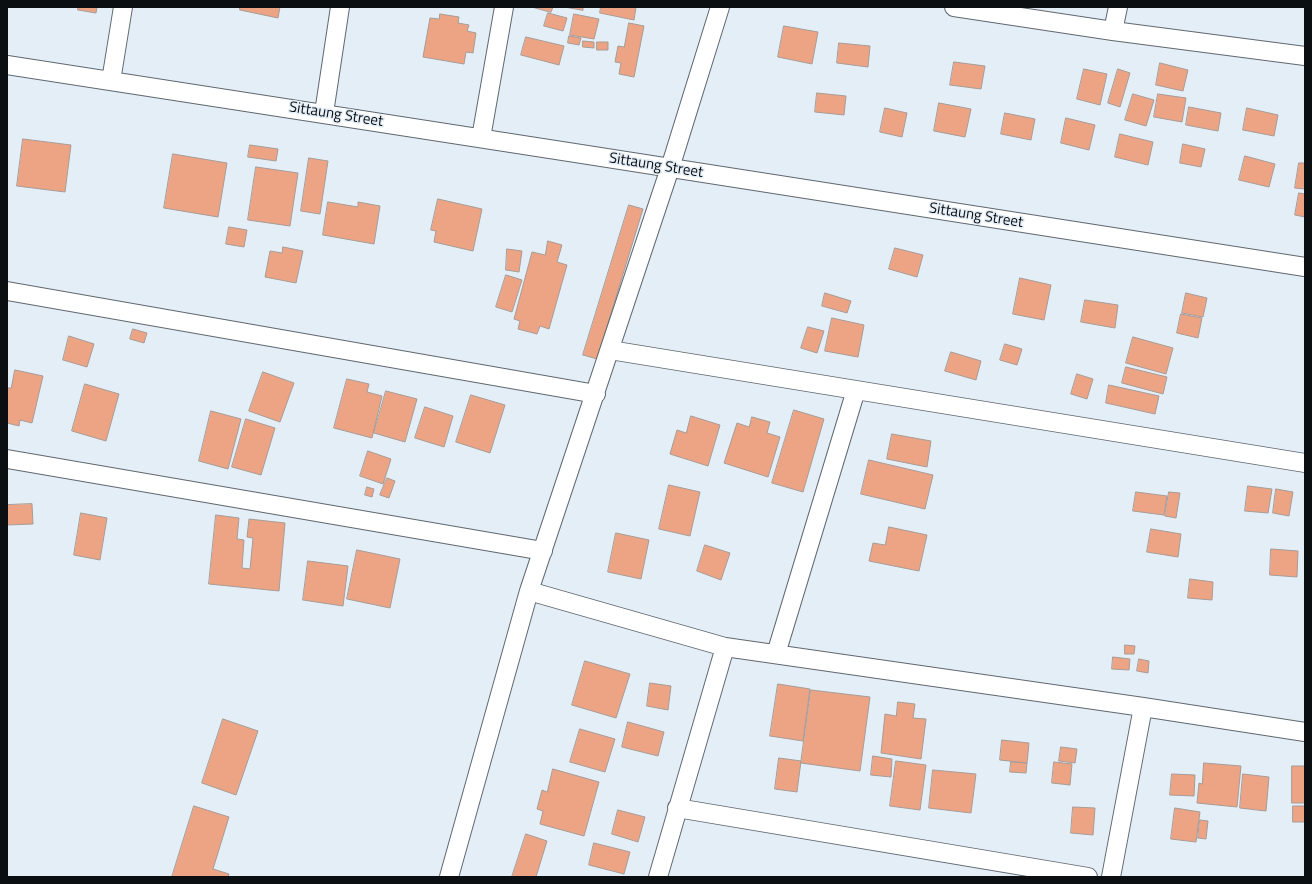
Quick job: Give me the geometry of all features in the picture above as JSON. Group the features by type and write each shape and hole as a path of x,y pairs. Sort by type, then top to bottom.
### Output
{"street":[{"path":"111,81 122,7"},
{"path":"324,113 340,7"},
{"path":"481,138 504,7"},
{"path":"449,877 529,591 596,394 670,168 720,7"},
{"path":"954,7 1113,32 1305,56"},
{"path":"1113,32 1118,7"},
{"name":"Sittaung Street","path":"7,65 324,113 1305,267"},
{"path":"7,291 596,394"},
{"path":"610,350 1305,463"},
{"path":"776,654 856,390"},
{"path":"7,459 543,551"},
{"path":"529,591 725,647 1143,707 1305,732"},
{"path":"658,877 725,647"},
{"path":"1111,877 1143,707"},
{"path":"677,808 1088,877"}],"building":[{"path":"78,7 97,7 96,13 78,10"},
{"path":"240,7 280,7 278,18 240,10"},
{"path":"532,7 553,7 551,12"},
{"path":"565,7 583,7 583,10"},
{"path":"601,7 636,7 634,20 600,13"},
{"path":"548,13 567,18 563,31 544,26"},
{"path":"440,14 459,17 458,23 469,25 467,31 476,33 473,53 466,52 464,64 423,57 430,18 439,19"},
{"path":"574,14 599,19 594,39 570,35"},
{"path":"629,23 644,26 634,77 619,74 621,63 615,62 618,46 624,47"},
{"path":"784,26 818,32 812,64 778,57"},
{"path":"569,36 581,38 579,45 568,43"},
{"path":"526,37 564,46 559,65 521,55"},
{"path":"583,41 594,42 594,48 583,47"},
{"path":"597,42 608,42 608,50 597,50"},
{"path":"839,43 870,46 868,67 837,63"},
{"path":"954,62 985,66 981,89 950,85"},
{"path":"1160,63 1188,70 1183,91 1156,85"},
{"path":"1084,69 1107,74 1100,105 1077,99"},
{"path":"1118,69 1130,73 1120,107 1108,103"},
{"path":"817,93 846,96 844,115 815,112"},
{"path":"1133,94 1154,100 1146,126 1125,120"},
{"path":"1158,94 1186,98 1182,122 1154,117"},
{"path":"939,103 971,109 965,137 934,131"},
{"path":"1189,107 1221,113 1218,131 1186,125"},
{"path":"885,108 907,113 902,137 880,132"},
{"path":"1247,108 1278,115 1274,136 1243,130"},
{"path":"1005,113 1035,119 1031,140 1001,134"},
{"path":"1066,118 1095,125 1089,150 1061,143"},
{"path":"1120,134 1153,142 1148,165 1115,157"},
{"path":"23,139 71,145 65,192 17,186"},
{"path":"1183,144 1205,149 1201,167 1180,163"},
{"path":"250,145 278,149 276,161 248,157"},
{"path":"173,154 227,163 218,217 164,208"},
{"path":"1245,156 1275,164 1269,187 1239,180"},
{"path":"309,158 328,161 320,214 301,211"},
{"path":"1299,163 1305,163 1305,189 1295,188"},
{"path":"256,167 298,173 290,226 248,220"},
{"path":"1299,193 1305,194 1305,217 1295,215"},
{"path":"438,199 482,209 473,251 434,242 436,231 431,230"},
{"path":"328,202 358,207 358,202 380,206 374,244 323,235"},
{"path":"629,205 643,209 597,359 583,355"},
{"path":"229,227 247,230 244,247 226,244"},
{"path":"548,241 562,245 557,262 567,265 549,329 540,326 537,334 518,329 520,321 514,319 532,252 545,255"},
{"path":"283,247 303,251 296,283 265,277 270,251 282,253"},
{"path":"895,248 923,255 917,277 889,269"},
{"path":"507,249 522,251 519,272 506,270"},
{"path":"506,275 522,280 512,312 496,307"},
{"path":"1020,278 1051,285 1044,320 1013,314"},
{"path":"825,293 851,301 847,313 822,306"},
{"path":"1186,293 1207,298 1203,317 1182,313"},
{"path":"1085,300 1118,305 1115,328 1081,322"},
{"path":"1181,314 1202,318 1198,338 1177,333"},
{"path":"832,318 864,325 858,357 825,351"},
{"path":"808,327 824,331 817,353 801,348"},
{"path":"133,329 147,333 144,343 130,339"},
{"path":"69,336 94,344 87,367 63,360"},
{"path":"1133,337 1173,348 1166,374 1126,363"},
{"path":"1005,344 1022,349 1017,365 1000,360"},
{"path":"951,352 981,361 976,380 945,371"},
{"path":"1126,367 1167,377 1163,394 1122,383"},
{"path":"15,370 43,376 32,423 20,420 19,426 7,423 7,388 11,388"},
{"path":"263,372 294,383 280,422 249,411"},
{"path":"1077,374 1093,379 1087,399 1071,394"},
{"path":"347,379 369,384 367,392 382,396 372,438 334,428"},
{"path":"85,384 119,394 106,441 72,431"},
{"path":"1109,385 1159,396 1155,414 1106,403"},
{"path":"386,391 417,399 405,442 374,433"},
{"path":"471,395 505,405 490,453 456,442"},
{"path":"425,407 453,416 444,447 415,438"},
{"path":"794,410 824,419 803,492 772,483"},
{"path":"211,411 241,419 228,469 199,461"},
{"path":"691,416 720,425 708,466 670,454 677,430 686,433"},
{"path":"752,417 770,422 767,433 780,437 768,477 724,463 737,423 749,427"},
{"path":"246,419 275,428 261,475 232,467"},
{"path":"892,434 931,441 927,467 887,459"},
{"path":"368,451 391,459 383,484 360,476"},
{"path":"869,460 933,475 925,509 861,494"},
{"path":"387,478 395,481 389,498 380,495"},
{"path":"669,485 700,492 690,536 659,529"},
{"path":"1248,486 1272,489 1268,513 1245,511"},
{"path":"367,487 374,489 372,497 365,495"},
{"path":"1276,489 1293,492 1289,516 1273,513"},
{"path":"1136,492 1167,496 1164,515 1133,511"},
{"path":"1169,492 1180,493 1176,518 1165,516"},
{"path":"32,504 33,524 7,525 7,505"},
{"path":"81,513 107,518 100,560 74,555"},
{"path":"216,515 239,518 237,539 244,540 242,568 250,569 253,538 247,537 249,519 285,523 279,591 209,584"},
{"path":"889,527 927,535 919,571 869,561 873,543 885,545"},
{"path":"1151,529 1181,534 1178,557 1147,552"},
{"path":"616,533 649,540 641,579 608,572"},
{"path":"705,545 730,553 721,580 697,571"},
{"path":"1271,549 1298,551 1297,577 1270,575"},
{"path":"357,550 400,559 390,608 347,599"},
{"path":"308,561 348,566 343,606 303,600"},
{"path":"1190,579 1213,582 1212,600 1188,598"},
{"path":"1125,645 1135,646 1134,654 1125,654"},
{"path":"1113,657 1130,659 1129,670 1112,669"},
{"path":"1139,659 1149,661 1148,673 1137,671"},
{"path":"585,661 630,674 616,718 572,705"},
{"path":"650,683 671,686 668,710 647,706"},
{"path":"778,684 810,689 803,741 770,736"},
{"path":"811,690 870,697 860,771 801,763"},
{"path":"898,702 915,704 913,718 926,719 921,759 881,753 885,714 896,716"},
{"path":"223,719 258,731 236,795 202,783"},
{"path":"628,722 664,732 658,756 622,747"},
{"path":"580,729 615,739 605,772 570,762"},
{"path":"1002,740 1029,743 1027,763 1000,760"},
{"path":"1061,747 1077,749 1075,763 1059,761"},
{"path":"873,756 892,759 891,777 871,775"},
{"path":"779,758 801,761 797,792 775,789"},
{"path":"896,761 926,765 920,810 890,806"},
{"path":"1011,762 1027,763 1026,773 1010,772"},
{"path":"1054,762 1072,764 1070,785 1052,783"},
{"path":"1204,763 1241,766 1237,807 1197,803 1199,783 1202,784"},
{"path":"1292,766 1305,766 1305,803 1292,803"},
{"path":"553,769 599,782 584,836 540,824 543,811 537,809 542,790 547,792"},
{"path":"933,770 976,774 971,813 929,808"},
{"path":"1172,774 1195,775 1194,796 1170,795"},
{"path":"1243,774 1269,777 1266,811 1240,808"},
{"path":"194,806 229,817 213,869 229,874 228,877 172,877"},
{"path":"1293,806 1305,806 1305,822 1293,822"},
{"path":"1073,807 1095,808 1093,835 1071,833"},
{"path":"1175,808 1200,812 1196,842 1171,839"},
{"path":"618,810 645,817 638,842 612,834"},
{"path":"1200,820 1208,821 1206,839 1198,838"},
{"path":"526,834 547,841 536,877 512,877"},
{"path":"594,843 630,852 624,874 589,865"}]}
